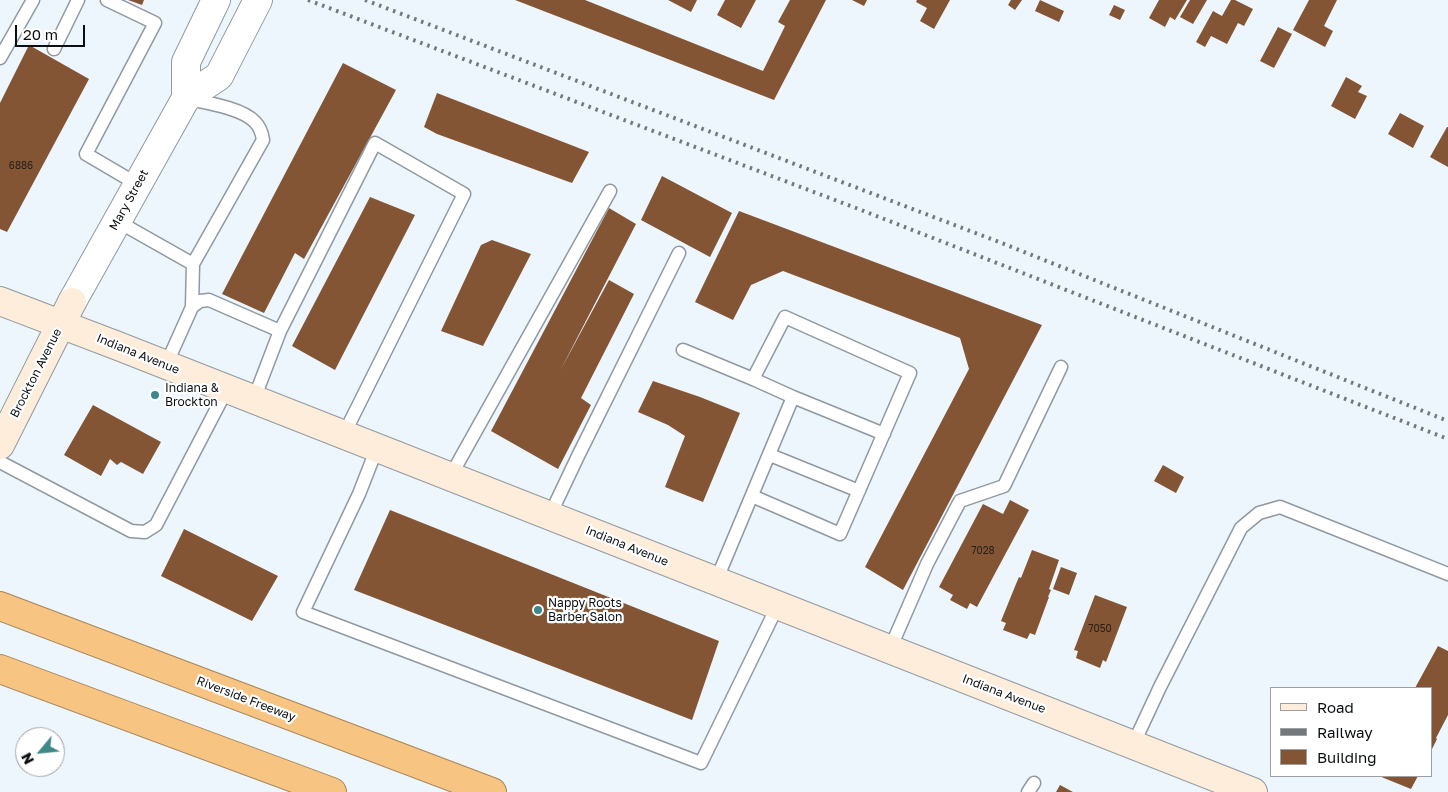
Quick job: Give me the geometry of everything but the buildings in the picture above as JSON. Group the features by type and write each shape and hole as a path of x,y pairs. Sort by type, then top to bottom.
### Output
{"highway":[{"name":"Riverside Freeway","path":"0,606 492,792"},
{"path":"0,669 332,792"}],"main road":[{"name":"Indiana Avenue","path":"0,301 66,312 166,365 1133,745 1213,785 1253,792"},
{"name":"Brockton Avenue","path":"0,445 66,312"}],"street":[{"name":"Mary Street","path":"186,98 186,62 216,0"},
{"name":"Mary Street","path":"66,312 186,98 219,76 258,0"}],"lane":[{"path":"0,58 33,0"},
{"path":"54,48 78,0"},
{"path":"107,0 155,23 86,154 137,184"},
{"path":"166,365 192,307 193,264 263,140 261,131 255,122 242,112 186,98"},
{"path":"254,399 280,331 375,143 464,194 344,434"},
{"path":"450,477 610,191"},
{"path":"118,221 193,264"},
{"path":"550,515 578,454 679,253"},
{"path":"192,307 200,301 209,300 280,331"},
{"path":"752,496 840,534 910,373 785,317 753,379"},
{"path":"683,350 884,434"},
{"path":"890,649 927,564 960,501 1004,486 1061,367"},
{"path":"0,462 130,531 145,532 156,525 227,389"},
{"path":"716,581 794,397"},
{"path":"377,448 359,494 303,612 702,763 778,606"},
{"path":"770,455 859,491"},
{"path":"1133,745 1160,687 1241,528 1259,513 1280,507 1448,574"}],"railway":[{"path":"308,0 856,208 1448,439"},
{"path":"365,0 999,242 1448,421"}],"place":[{"name":"Indiana & Brockton","path":"155,395"},
{"name":"Nappy Roots Barber Salon","path":"538,610"}]}
